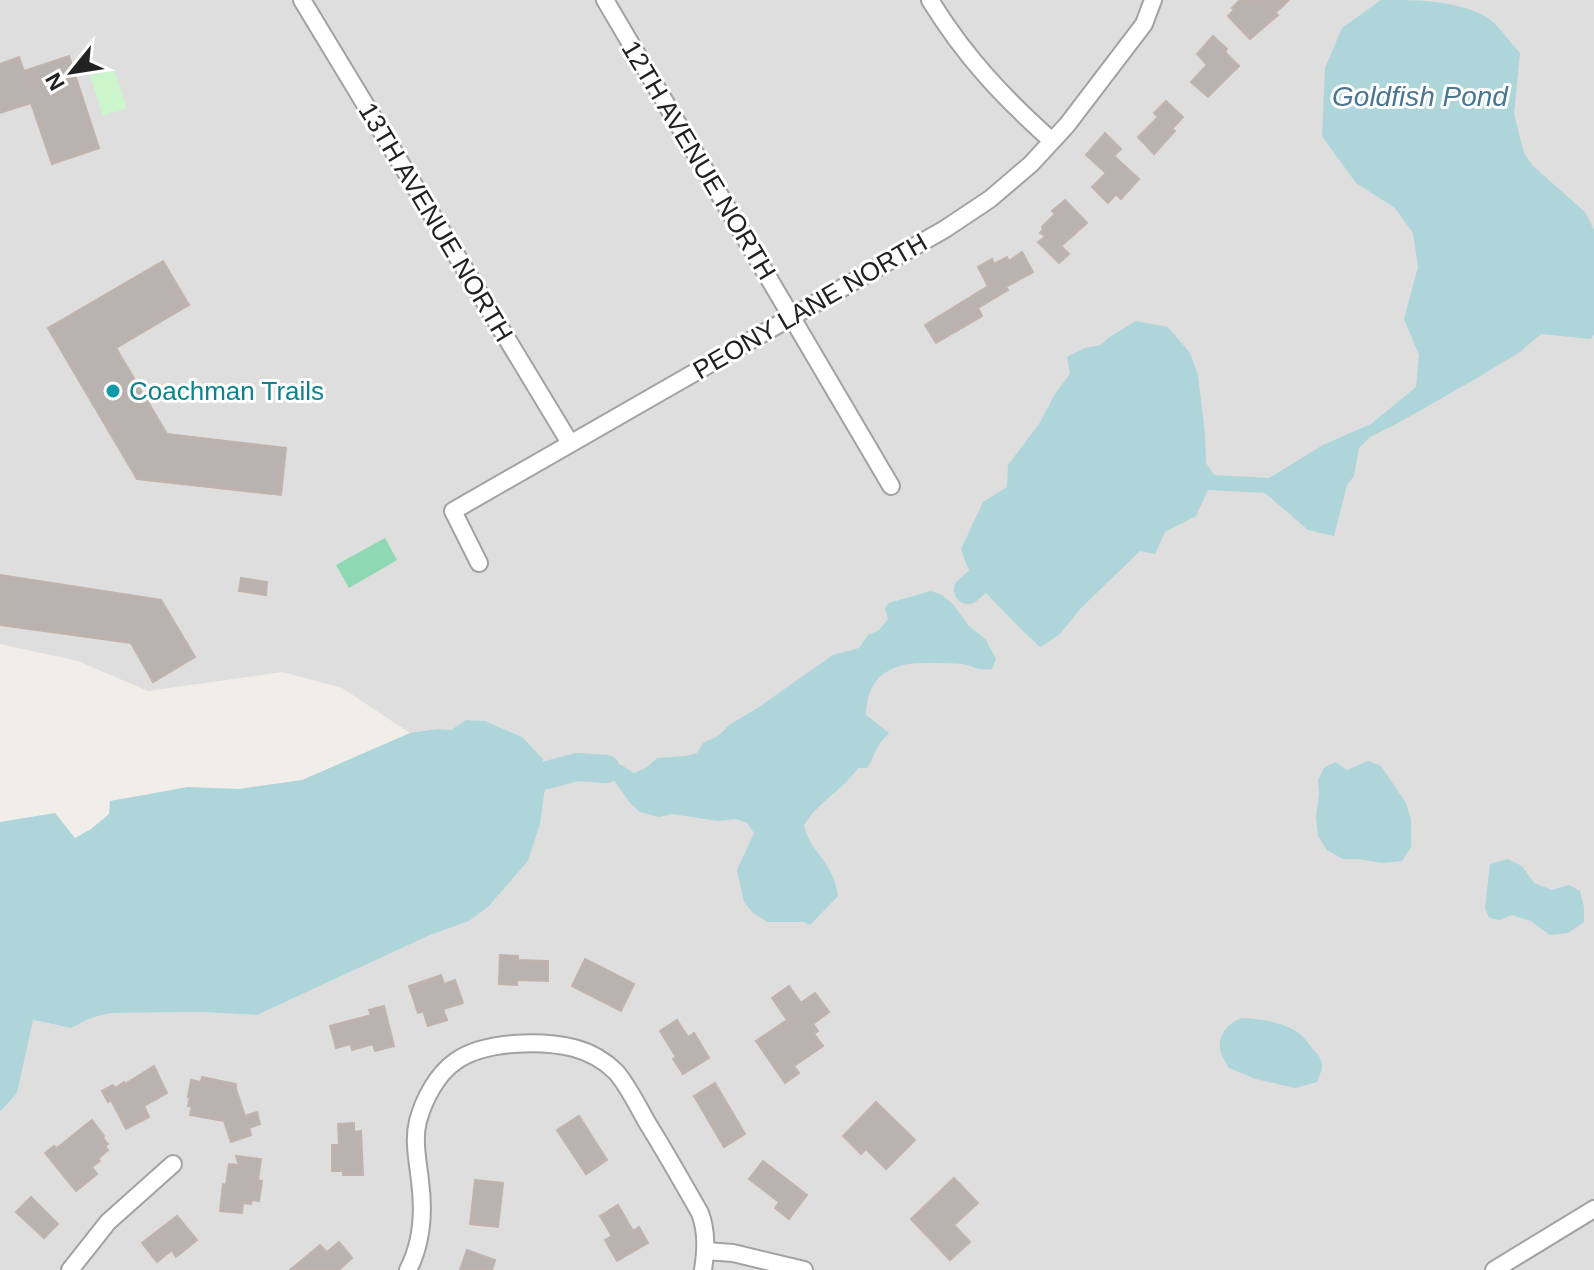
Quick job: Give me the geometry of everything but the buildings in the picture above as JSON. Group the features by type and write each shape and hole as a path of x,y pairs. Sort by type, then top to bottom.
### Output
{"street":[{"name":"13TH AVENUE NORTH","path":"302,0 570,443"},
{"name":"12TH AVENUE NORTH","path":"605,0 891,486"},
{"path":"930,0 960,46 991,84 1052,141"},
{"name":"PEONY LANE NORTH","path":"479,563 453,511 945,229 990,199 1031,164 1067,125 1144,24 1153,0"},
{"path":"408,1270 419,1239 422,1213 416,1149 417,1125 424,1100 455,1061 477,1050 502,1044 577,1048 599,1059 616,1073 700,1213 705,1227 703,1270"},
{"path":"70,1270 108,1222 173,1164"},
{"path":"1494,1270 1594,1209"},
{"path":"706,1251 733,1253 804,1270"}],"shaded area":[{"path":"0,0 1594,0 1594,1270 0,1270 0,1112 17,1093 32,1020 71,1028 111,1013 257,1015 430,935 469,921 488,907 528,861 540,824 547,775 522,737 485,721 466,720 451,730 410,733 342,688 283,672 148,691 78,661 0,644"}],"green space":[{"path":"114,69 127,108 103,116 90,76"},
{"path":"385,538 397,560 349,588 336,565"}],"water":[{"name":"Goldfish Pond","path":"1381,0 1434,2 1473,11 1494,23 1520,53 1514,114 1524,153 1533,166 1585,212 1594,230 1594,334 1591,339 1541,334 1520,352 1477,378 1370,437 1359,448 1354,476 1347,485 1334,536 1308,530 1265,493 1208,490 1196,516 1165,532 1155,554 1140,551 1081,608 1060,634 1040,647 977,584 961,549 983,502 1007,487 1008,465 1039,424 1070,374 1067,357 1085,348 1101,345 1136,321 1168,327 1190,353 1198,375 1206,463 1214,475 1269,478 1323,445 1371,424 1416,387 1419,355 1404,319 1418,267 1413,233 1395,208 1356,183 1322,136 1325,68 1342,28"},
{"path":"931,591 953,604 968,625 986,640 996,659 992,669 955,663 909,664 887,671 872,688 866,715 889,733 867,768 858,768 804,825 811,843 832,874 838,896 810,925 804,922 768,922 753,913 744,902 737,870 754,833 747,823 736,819 718,821 672,814 659,817 640,812 606,769 610,764 621,765 634,773 657,758 697,753 703,743 718,736 729,725 833,655 859,648 868,635 879,630 888,619 885,608 889,603"},
{"path":"466,720 485,721 522,737 542,758 547,775 540,824 528,861 488,907 469,921 430,935 257,1015 111,1013 71,1028 33,1020 17,1093 0,1112 0,822 55,813 75,838 109,814 110,801 188,787 239,789 302,780 410,733 451,730"},
{"path":"1368,761 1381,766 1406,803 1411,819 1411,847 1402,861 1381,863 1343,859 1327,850 1318,836 1318,780 1324,768 1335,762 1347,770"},
{"path":"1508,859 1522,866 1534,883 1552,890 1569,885 1580,891 1584,922 1568,933 1550,935 1531,921 1512,915 1500,920 1489,918 1485,908 1490,864"},
{"path":"1242,1018 1264,1020 1299,1033 1321,1060 1317,1082 1295,1088 1256,1079 1229,1068 1221,1051 1221,1039 1229,1026"}],"waterway":[{"path":"968,590 976,583"},
{"path":"547,775 577,767 606,769"}],"place":[{"name":"Coachman Trails","path":"113,391"}]}
